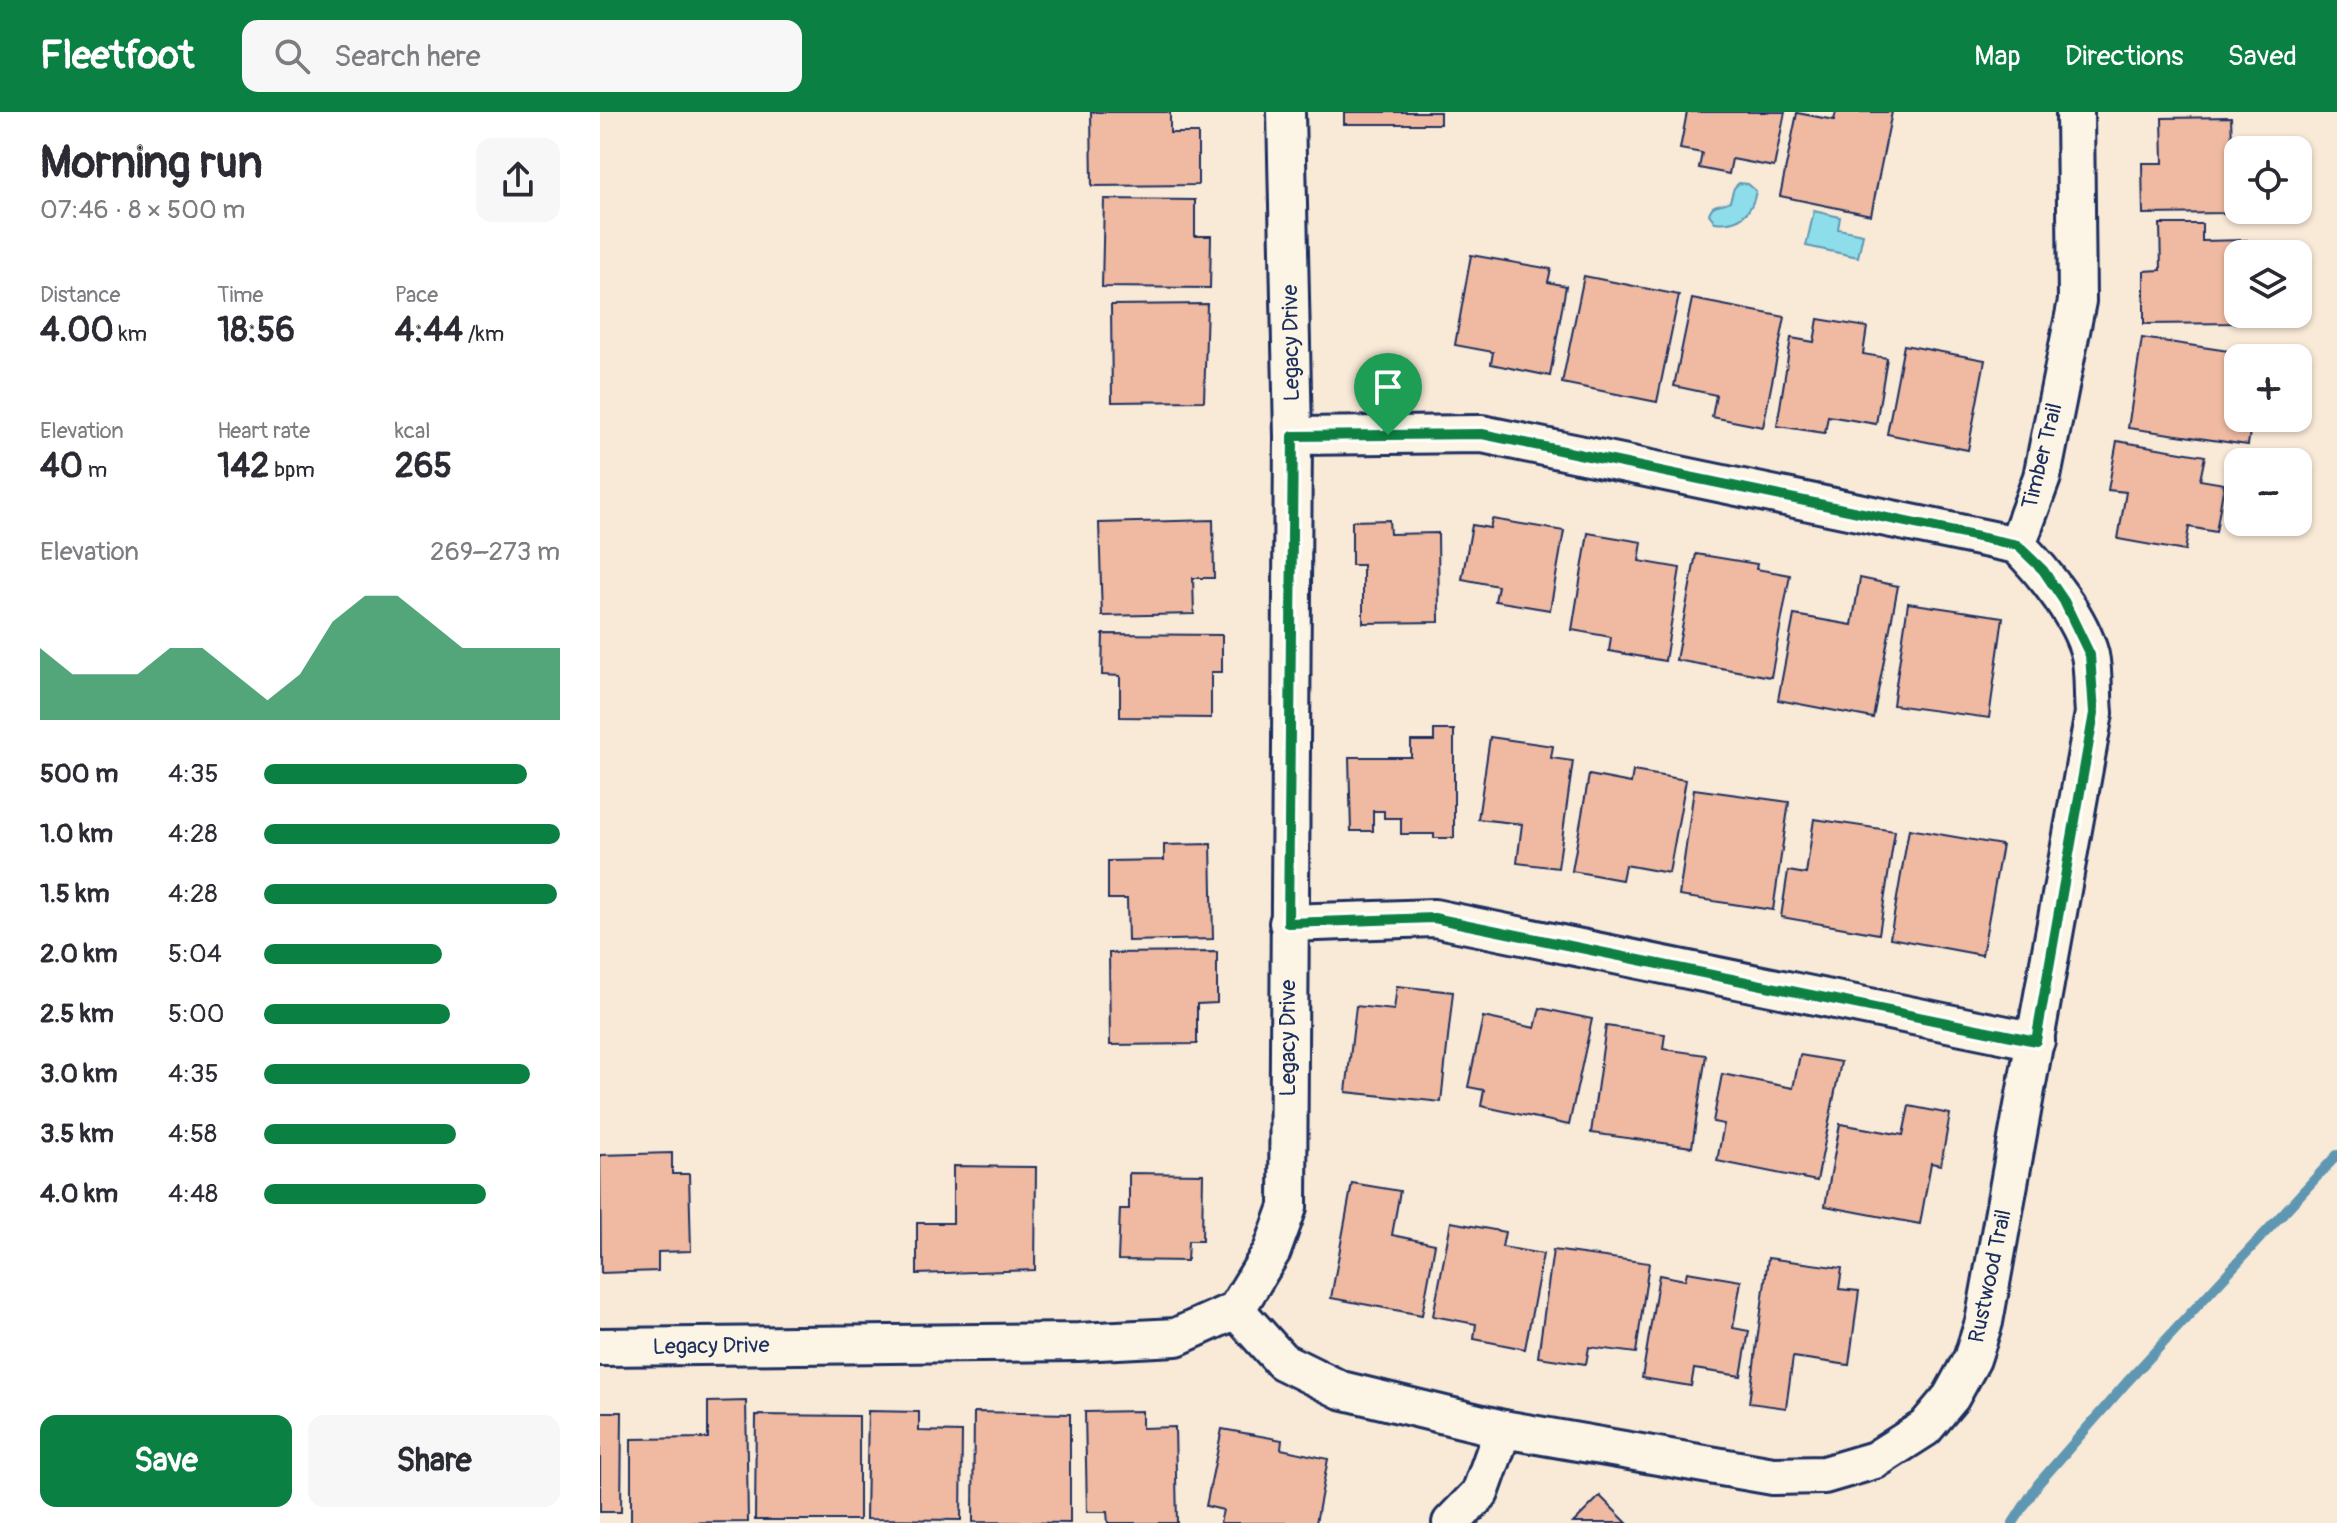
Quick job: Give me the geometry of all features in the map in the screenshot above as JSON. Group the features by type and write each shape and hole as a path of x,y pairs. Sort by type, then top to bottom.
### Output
{"street":[{"name":"Legacy Drive","path":"600,1347 1079,1342 1176,1337 1236,1310 1272,1251 1288,1207 1293,436 1286,112"},
{"name":"Timber Trail","path":"2017,545 2042,477 2077,301 2075,112"},
{"path":"1293,436 1482,434 2017,545"},
{"name":"Rustwood Trail","path":"1236,1310 1282,1361 1341,1390 1503,1429 1773,1476 1824,1475 1875,1460 1925,1428 1951,1397 1965,1372 1984,1322 2094,713 2090,655 2064,601 2043,570 2017,545"},
{"path":"1288,923 1434,918 2036,1041"},
{"path":"1451,1523 1480,1493 1503,1429"}],"water":[{"path":"1739,183 1748,184 1756,191 1751,206 1737,220 1715,222 1709,214 1711,210 1730,201"},
{"path":"1814,211 1840,217 1838,229 1863,234 1858,257 1806,246"}],"building":[{"path":"1091,112 1170,112 1170,133 1198,133 1198,185 1092,186"},
{"path":"1344,112 1440,112 1440,124 1344,124"},
{"path":"1687,112 1785,112 1774,167 1732,159 1729,174 1699,168 1702,153 1680,149"},
{"path":"1836,112 1892,112 1871,215 1780,196 1797,113 1834,120"},
{"path":"2231,117 2232,136 2224,136 2224,213 2143,214 2142,163 2163,163 2162,118"},
{"path":"1104,199 1195,200 1195,236 1211,236 1210,288 1102,287"},
{"path":"2160,224 2202,224 2202,241 2224,241 2224,323 2144,324 2144,271 2161,270"},
{"path":"1471,255 1551,269 1548,282 1566,286 1550,376 1491,364 1493,352 1455,345"},
{"path":"1584,276 1679,295 1657,402 1562,383"},
{"path":"1692,299 1785,317 1763,427 1712,417 1716,395 1674,386"},
{"path":"1207,304 1204,401 1112,402 1111,305"},
{"path":"1818,319 1867,327 1863,354 1887,358 1876,424 1828,416 1825,433 1777,426 1791,338 1814,342"},
{"path":"2142,338 2224,350 2224,432 2250,432 2248,445 2128,428"},
{"path":"1904,345 1985,360 1968,450 1887,434"},
{"path":"2117,441 2205,456 2200,480 2224,484 2216,532 2189,527 2185,551 2118,539 2126,492 2108,490"},
{"path":"1492,519 1564,531 1550,610 1495,601 1498,586 1462,579 1472,525 1490,528"},
{"path":"1213,520 1214,578 1193,578 1194,614 1102,616 1099,523"},
{"path":"1389,520 1390,534 1438,533 1439,622 1363,623 1363,565 1352,565 1352,521"},
{"path":"1588,533 1642,542 1639,561 1680,568 1665,661 1609,651 1611,637 1572,630"},
{"path":"1696,554 1757,564 1756,569 1790,575 1771,677 1676,660"},
{"path":"1860,578 1898,586 1873,718 1778,700 1794,615 1852,625"},
{"path":"1908,603 2003,617 1989,718 1893,705"},
{"path":"1103,634 1222,635 1222,672 1211,672 1211,718 1120,717 1120,676 1102,675"},
{"path":"1434,730 1454,730 1454,838 1434,838 1434,834 1401,834 1401,818 1384,818 1384,811 1373,811 1373,831 1351,831 1349,757 1411,757 1411,741 1434,741"},
{"path":"1490,737 1553,746 1551,758 1573,761 1558,868 1517,863 1522,824 1478,819"},
{"path":"1633,771 1686,780 1669,873 1625,865 1622,880 1572,871 1589,775 1631,783"},
{"path":"1694,789 1789,802 1773,910 1679,896"},
{"path":"1814,819 1895,831 1879,934 1781,917 1788,871 1806,874"},
{"path":"1909,829 2002,845 1982,955 1890,938"},
{"path":"1211,844 1213,939 1128,941 1127,899 1108,899 1108,861 1164,860 1164,845"},
{"path":"1217,952 1217,1003 1197,1004 1197,1044 1110,1045 1109,953"},
{"path":"1397,986 1453,992 1441,1102 1346,1092 1356,1006 1394,1010"},
{"path":"1540,1008 1592,1019 1569,1125 1481,1106 1484,1090 1468,1087 1483,1017 1535,1028"},
{"path":"1606,1026 1665,1034 1663,1049 1706,1055 1692,1147 1591,1133"},
{"path":"1800,1055 1841,1062 1817,1181 1717,1161 1724,1124 1713,1122 1722,1074 1793,1088"},
{"path":"1909,1106 1950,1114 1941,1165 1931,1163 1920,1224 1825,1206 1840,1124 1903,1135"},
{"path":"672,1153 672,1174 689,1174 691,1251 658,1252 658,1271 601,1273 600,1155"},
{"path":"953,1166 1036,1167 1035,1270 917,1274 917,1223 953,1223"},
{"path":"1129,1173 1203,1174 1202,1241 1188,1241 1187,1261 1118,1260 1120,1209 1129,1209"},
{"path":"1352,1183 1400,1191 1392,1235 1435,1244 1422,1315 1331,1298"},
{"path":"1451,1222 1505,1232 1502,1247 1543,1254 1525,1349 1474,1339 1476,1324 1433,1316"},
{"path":"1553,1250 1649,1263 1636,1353 1589,1347 1586,1364 1538,1357"},
{"path":"1768,1258 1842,1268 1839,1289 1859,1291 1849,1365 1793,1357 1786,1408 1749,1403"},
{"path":"1687,1272 1741,1281 1733,1328 1749,1331 1741,1376 1694,1369 1691,1386 1642,1378 1659,1275 1685,1280"},
{"path":"746,1401 748,1522 631,1523 631,1439 708,1438 708,1402"},
{"path":"868,1411 919,1412 919,1431 962,1432 961,1520 866,1519"},
{"path":"1142,1411 1142,1428 1175,1427 1177,1523 1108,1523 1107,1512 1087,1512 1085,1412"},
{"path":"600,1412 622,1412 621,1512 600,1512"},
{"path":"974,1412 1070,1414 1070,1523 973,1522"},
{"path":"756,1415 859,1416 859,1520 755,1520"},
{"path":"1222,1429 1282,1440 1281,1449 1328,1459 1316,1523 1220,1523 1223,1510 1206,1506"},
{"path":"1600,1496 1627,1523 1573,1523"}],"waterway":[{"path":"2013,1523 2038,1484 2127,1382 2337,1155"}],"route":[{"path":"1482,434 2017,545 2043,570 2064,601 2090,655 2094,713 2036,1041 1434,918 1288,923 1293,436 1388,435 1482,434"}]}
